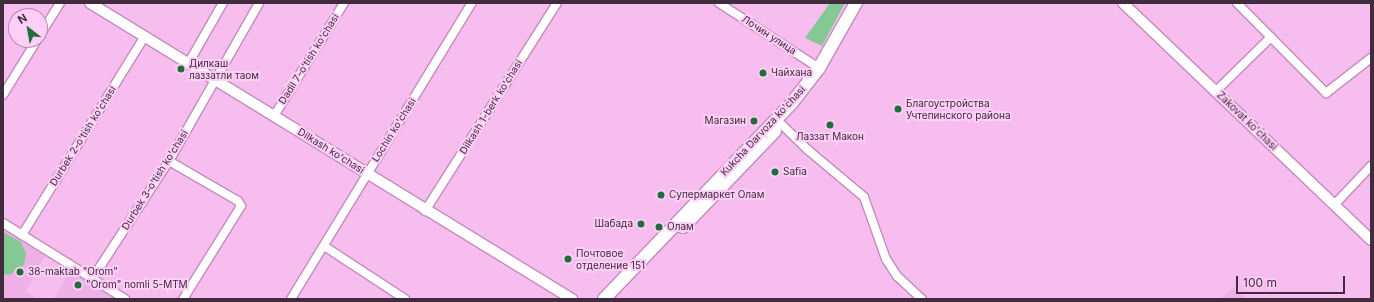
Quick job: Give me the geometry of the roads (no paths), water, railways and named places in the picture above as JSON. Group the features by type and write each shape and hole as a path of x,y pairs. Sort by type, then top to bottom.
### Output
{"main road":[{"name":"Kukcha Darvoza ko'chasi","path":"822,70 856,3"},
{"name":"Kukcha Darvoza ko'chasi","path":"613,299 779,121 822,70 865,3"},
{"name":"Kukcha Darvoza ko'chasi","path":"604,299 779,121"}],"street":[{"path":"48,22 60,3"},
{"name":"Dilkash ko'chasi","path":"90,3 425,211 572,299"},
{"path":"188,64 223,3"},
{"name":"Dadil 7-o'tish ko'chasi","path":"274,116 344,3"},
{"name":"Lochin ko'chasi","path":"291,299 472,3"},
{"name":"Dilkash 1-berk ko'chasi","path":"425,211 557,3"},
{"name":"Лочин улица","path":"719,3 822,70"},
{"name":"Zakovat ko'chasi","path":"1123,3 1371,240"},
{"path":"1237,3 1326,93 1371,58"},
{"name":"Durbek 3-o'tish ko'chasi","path":"92,279 169,161 216,80 256,4"},
{"name":"Durbek 2-o'tish ko'chasi","path":"22,235 145,36"},
{"path":"1216,91 1271,37"},
{"path":"3,95 32,48"},
{"path":"779,121 808,150 864,197 886,259 897,276 922,299"},
{"path":"169,161 238,201 241,206 183,299"},
{"path":"1334,205 1371,166"},
{"path":"3,223 125,299"},
{"path":"324,246 395,297 405,299"}],"place":[{"name":"Дилкаш лаззатли таом","path":"181,69"},
{"name":"Чайхана","path":"763,73"},
{"name":"Благоустройства Учтепинского района","path":"898,109"},
{"name":"Магазин","path":"754,121"},
{"name":"Лаззат Макон","path":"830,125"},
{"name":"Safia","path":"775,172"},
{"name":"Супермаркет Олам","path":"661,195"},
{"name":"Шабада","path":"641,224"},
{"name":"Олам","path":"659,227"},
{"name":"Почтовое отделение 151","path":"568,259"},
{"name":"38-maktab \"Orom\"","path":"20,272"},
{"name":"\"Orom\" nomli 5-MTM","path":"78,285"}]}
